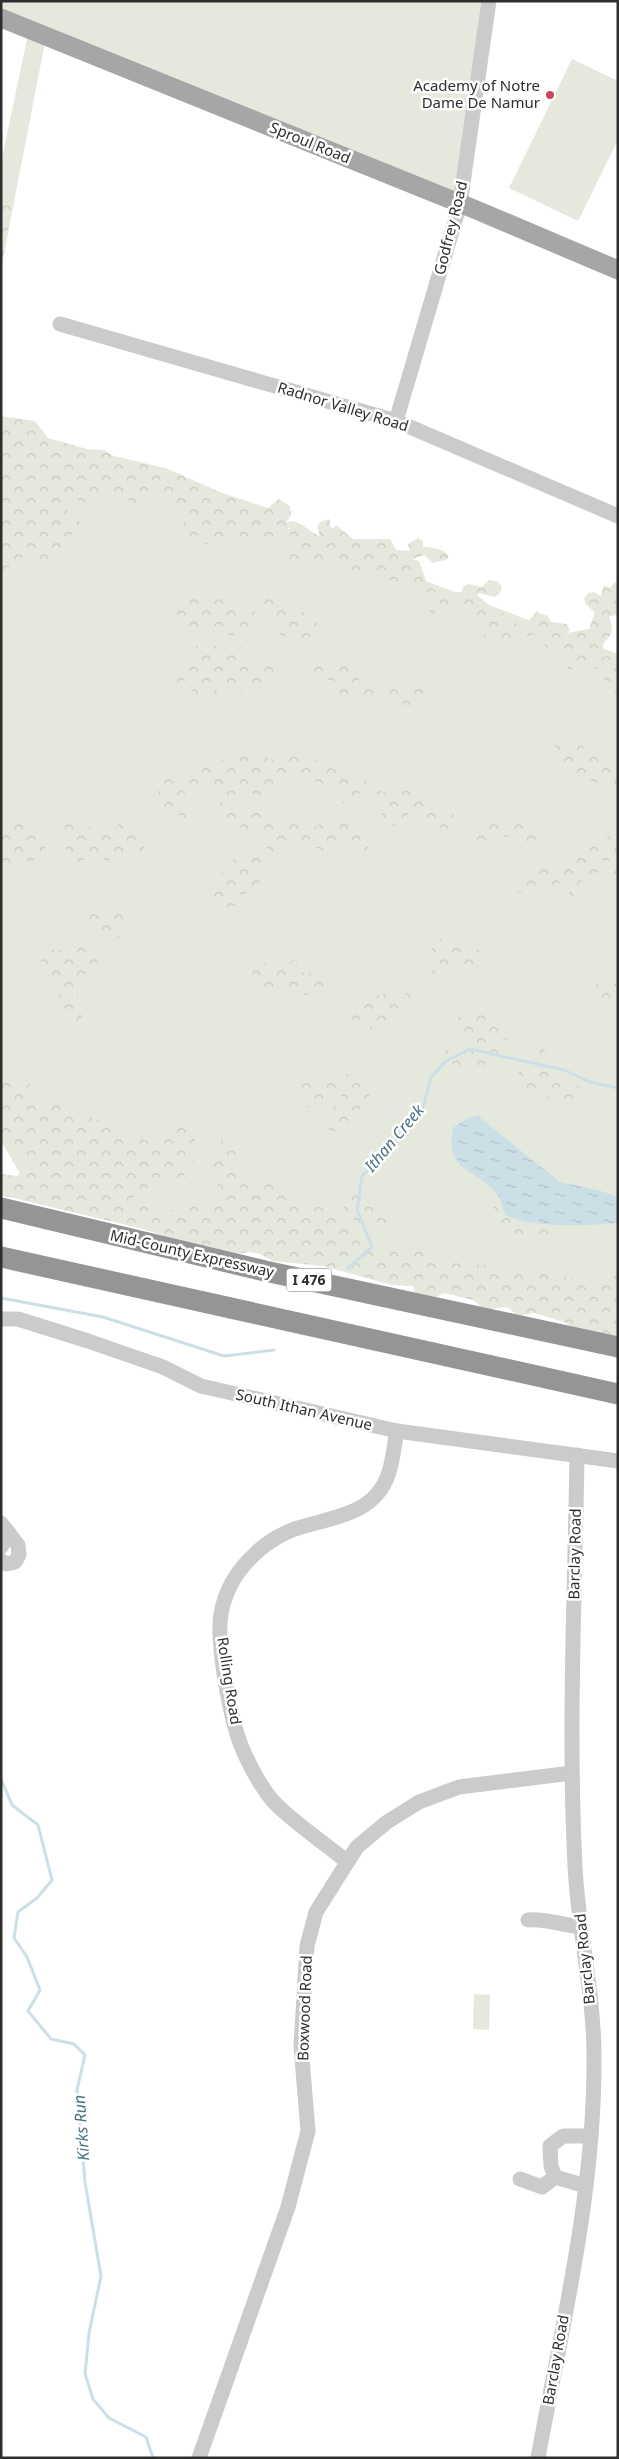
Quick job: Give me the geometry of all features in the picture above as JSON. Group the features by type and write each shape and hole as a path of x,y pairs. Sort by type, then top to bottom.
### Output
{"highway":[{"name":"Mid-County Expressway","path":"1,1208 264,1271 618,1347"},
{"path":"1,1257 618,1394"}],"main road":[{"name":"Sproul Road","path":"1,18 618,270"}],"street":[{"name":"Godfrey Road","path":"396,421 460,204 489,1"},
{"name":"Radnor Valley Road","path":"60,324 396,421 618,516"},
{"name":"South Ithan Avenue","path":"1,1319 18,1319 88,1340 163,1367 200,1386 397,1431 618,1461"},
{"name":"Rolling Road","path":"346,1861 273,1800 250,1765 237,1734 220,1645 221,1615 228,1589 240,1570 257,1552 296,1528 352,1514 370,1502 381,1490 389,1475 397,1431"},
{"name":"Barclay Road","path":"538,2458 586,2186 594,2057 589,1977 575,1869 572,1773 577,1455"},
{"path":"1,1547 5,1528"},
{"path":"1,1560 6,1564 15,1562 19,1555 18,1545 5,1528"},
{"name":"Boxwood Road","path":"199,2458 288,2207 308,2131 301,2046 307,1946 316,1912 346,1861 357,1847 387,1822 419,1802 459,1787 572,1773"},
{"path":"528,1920 540,1918 566,1926 582,1927"},
{"path":"586,2186 555,2177 550,2166 550,2146 564,2136 590,2136"},
{"path":"520,2179 542,2187 555,2177"}],"green space":[{"path":"1,1 489,1 460,204 46,37 1,269 1,163 29,29 1,18"},
{"path":"572,59 618,81 618,140 578,221 509,188"},
{"path":"1,190 13,204 1,270"},
{"path":"1,416 35,421 48,438 87,449 104,450 114,456 165,468 225,494 268,508 279,499 290,506 291,515 286,523 299,523 320,536 317,527 320,522 330,519 330,527 334,528 336,525 353,539 390,539 396,550 410,551 408,544 418,538 423,541 423,547 440,549 449,556 446,560 432,563 425,555 412,559 419,561 428,586 438,592 462,592 463,587 468,584 482,587 489,580 496,581 502,586 497,596 479,593 477,595 492,608 512,618 521,631 527,629 525,625 537,611 540,614 547,615 551,622 567,624 570,630 567,633 589,629 595,613 586,604 584,599 588,593 594,592 601,596 604,585 610,588 615,582 618,584 618,615 609,616 612,630 610,636 604,642 602,653 595,655 576,670 568,669 564,656 552,653 536,636 532,634 519,641 515,638 510,642 502,637 484,637 484,619 478,615 471,619 466,611 446,610 449,616 445,621 437,618 437,613 432,614 429,611 435,605 426,597 416,590 391,580 327,563 328,567 316,571 311,560 313,554 303,551 306,559 304,562 298,561 300,564 295,567 278,564 271,548 285,548 294,545 300,547 291,537 289,527 268,547 244,539 227,529 220,543 204,544 200,533 194,538 183,535 179,526 193,515 191,513 179,517 174,513 165,496 143,496 149,509 135,508 126,497 117,494 89,495 86,503 75,499 68,500 65,508 84,526 72,534 65,546 44,563 34,557 26,556 9,565 8,576 1,583"},
{"path":"1,426 170,484 618,654 618,1324 37,1203 1,1141"},
{"path":"269,591 277,592 277,598 282,599 296,611 308,613 318,624 316,633 308,638 299,640 280,634 276,627 277,616 257,600 263,593"},
{"path":"192,596 203,598 211,605 219,598 227,596 241,609 254,611 257,615 256,621 249,625 248,630 240,632 240,636 215,634 208,625 191,627 184,625 176,618 176,605"},
{"path":"202,644 209,646 211,649 214,644 221,652 227,647 243,647 251,656 246,665 255,667 273,663 281,669 281,674 273,681 268,678 263,680 262,684 255,687 247,684 240,692 230,690 224,683 218,683 216,689 220,696 216,699 205,697 202,702 195,705 191,701 193,686 200,674 182,682 174,681 178,663 192,662 190,657 194,648"},
{"path":"618,653 618,693 611,690 601,671 593,667 597,659 607,656 615,660"},
{"path":"334,659 345,664 360,677 357,681 360,682 365,678 369,680 370,687 377,689 392,682 401,685 404,691 410,690 412,683 418,680 431,686 420,703 415,700 409,710 397,708 381,699 367,702 363,697 341,698 334,695 334,688 340,683 330,680 317,680 302,675 303,672 311,668"},
{"path":"568,738 570,743 582,742 585,751 595,748 599,751 600,758 609,758 618,769 618,789 568,776 562,772 560,765 563,759 559,758 554,744 556,740"},
{"path":"231,755 271,759 280,756 314,759 335,770 345,769 357,774 373,788 384,793 389,788 405,790 416,794 429,804 452,812 462,829 471,830 500,817 510,829 521,822 531,823 537,836 535,843 522,848 515,846 509,837 497,838 479,844 473,843 465,834 451,835 447,831 436,829 437,825 419,815 418,809 409,813 404,823 398,826 383,823 380,817 388,803 387,797 378,794 370,796 363,790 354,799 343,803 338,798 337,790 323,787 320,781 309,783 303,780 279,777 273,794 264,796 253,794 245,784 243,791 224,799 221,810 244,808 259,811 270,820 272,827 299,821 303,834 320,824 343,820 360,831 369,847 365,851 355,853 347,839 341,841 340,847 322,851 316,847 313,838 311,838 305,844 288,840 286,847 278,852 270,852 259,836 246,833 239,826 219,824 214,813 219,808 221,798 213,795 206,782 206,786 203,789 197,791 182,789 189,801 189,807 200,814 198,824 180,823 178,811 169,813 163,811 157,789 150,783 180,776 196,763 218,770 222,769 222,757"},
{"path":"70,821 87,824 94,831 102,833 107,824 113,830 120,823 125,825 128,833 135,830 144,846 145,852 126,855 115,851 122,859 115,863 93,857 73,863 67,861 65,845 68,841 64,838 65,826"},
{"path":"23,823 40,828 47,844 38,859 19,863 5,873 1,873 1,827"},
{"path":"618,830 618,892 611,888 610,880 615,870 611,867 613,860 587,862 598,867 598,872 594,879 581,881 586,899 571,901 568,885 564,889 561,883 537,888 537,891 524,894 517,892 516,884 519,880 554,863 566,865 580,856 575,849 585,844 596,847 613,831"},
{"path":"255,852 264,858 266,863 260,876 259,885 248,887 249,891 244,895 236,895 235,906 230,909 214,911 209,901 210,897 223,871 231,871 229,862 240,855 249,858"},
{"path":"111,912 114,914 126,912 131,917 132,924 127,925 126,935 118,938 88,930 86,918 93,913 106,914"},
{"path":"441,939 450,948 455,947 459,949 467,947 470,950 479,950 480,963 468,973 463,966 448,972 432,975 432,945"},
{"path":"75,941 82,941 87,949 93,948 97,952 94,956 98,962 92,971 86,970 84,977 72,983 84,1011 81,1020 74,1024 64,1019 65,1013 58,1010 54,1004 60,994 50,990 51,986 44,979 53,975 41,963 39,955 46,950 63,950 74,958 71,947"},
{"path":"293,960 297,962 301,972 318,975 324,985 312,993 298,995 291,985 284,992 277,992 277,988 261,989 253,981 252,967 268,962 284,967"},
{"path":"600,984 605,987 611,984 618,984 618,1001 602,1001 590,997 593,985"},
{"path":"394,989 401,998 407,993 412,995 411,1013 386,1020 384,1032 370,1029 370,1019 355,1021 350,1018 349,1014 355,1001 364,1001 365,994 375,992 382,997 384,990"},
{"path":"479,1010 491,1014 492,1026 505,1030 509,1038 497,1043 501,1051 493,1058 490,1067 483,1070 470,1071 459,1068 443,1055 449,1045 457,1041 472,1046 461,1032 458,1017 465,1013"},
{"path":"539,1044 547,1053 548,1067 558,1072 560,1084 568,1082 584,1088 585,1102 570,1106 565,1104 562,1098 551,1102 547,1099 547,1091 525,1095 519,1090 516,1080 520,1070 538,1066 533,1054"},
{"path":"342,1074 358,1078 367,1089 371,1100 367,1107 350,1113 344,1133 329,1130 326,1122 327,1111 340,1102 340,1092 323,1109 309,1108 304,1102 304,1096 298,1095 295,1085 306,1079 316,1085 324,1082 337,1083"},
{"path":"1,1076 13,1081 29,1082 35,1096 50,1102 56,1096 93,1119 109,1120 114,1127 124,1134 143,1139 156,1146 184,1124 191,1127 195,1135 195,1162 185,1165 188,1170 183,1171 185,1177 179,1183 166,1172 162,1182 150,1186 133,1198 136,1204 158,1207 157,1211 174,1210 184,1213 196,1204 205,1207 228,1204 217,1189 218,1183 203,1169 208,1157 220,1148 222,1138 233,1138 247,1147 240,1152 236,1173 262,1180 287,1194 343,1217 344,1225 354,1237 363,1238 372,1247 399,1248 404,1244 408,1245 409,1249 429,1247 438,1262 480,1265 594,1281 618,1273 618,1337 572,1327 564,1322 534,1313 518,1316 507,1307 485,1310 473,1300 444,1293 436,1297 415,1293 413,1286 392,1285 323,1266 273,1261 260,1254 250,1252 235,1254 202,1249 143,1229 1,1195 1,1174 17,1176 28,1166 15,1142 1,1133"},
{"path":"356,1191 362,1194 364,1198 362,1206 373,1204 385,1216 387,1212 396,1216 400,1225 395,1227 380,1221 370,1225 358,1224 345,1210 342,1201"},
{"path":"497,1202 503,1203 510,1221 514,1220 515,1222 526,1224 533,1219 542,1225 545,1221 552,1221 559,1232 555,1240 543,1241 540,1238 529,1238 526,1232 517,1237 511,1228 503,1233 493,1218 494,1206"},
{"path":"474,1994 490,1995 489,2030 473,2029"}],"water":[{"path":"478,1116 560,1182 601,1191 618,1197 618,1223 592,1225 544,1224 505,1215 498,1195 463,1167 453,1153 451,1142 453,1128 467,1118"}],"waterway":[{"name":"Ithan Creek","path":"348,1268 372,1247 357,1210 362,1176 383,1155 423,1108 431,1077 446,1061 470,1049 564,1070 590,1082 618,1088"},
{"name":"Ithan Creek","path":"1,1298 103,1317 224,1356 274,1350"},
{"name":"Kirks Run","path":"1,1779 12,1805 38,1825 52,1880 37,1898 18,1912 14,1938 27,1957 40,1990 28,2011 51,2039 74,2044 85,2055 77,2090 85,2182 101,2276 89,2333 85,2374 93,2399 109,2418 146,2437 153,2458"}],"place":[{"name":"Academy of Notre Dame De Namur","path":"550,95"}]}
